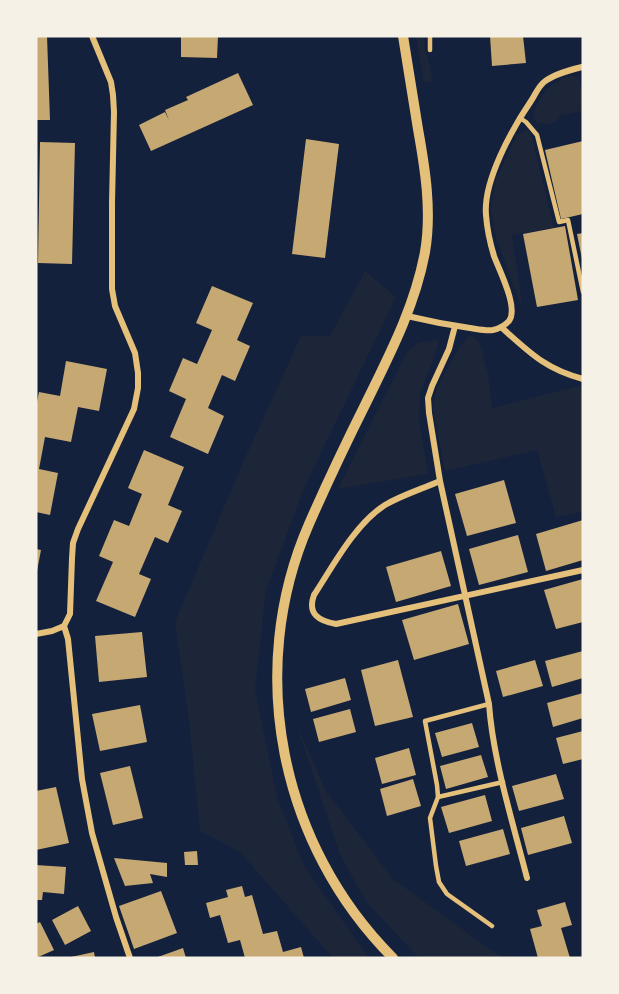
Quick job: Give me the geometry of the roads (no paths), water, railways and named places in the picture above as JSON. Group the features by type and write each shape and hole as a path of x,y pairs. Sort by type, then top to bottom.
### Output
{"street":[{"path":"36,634 64,626 70,614 73,543 134,410 138,388 135,353 115,306 112,289 113,95 111,82 92,36"},
{"path":"393,958 356,916 332,881 314,846 288,773 281,736 277,694 278,650 285,600 292,572 308,526 407,316 420,277 426,249 428,214 425,172 403,36"},
{"path":"407,316 455,326 492,330 510,320 512,311 510,298 494,255 486,215 491,181 520,118 544,82 555,76 583,68"},
{"path":"455,326 449,349 428,398 429,413 440,481 466,594 503,782 527,878"},
{"path":"501,327 532,355 552,369 583,379"},
{"path":"440,481 402,496 384,505 370,516 352,537 314,595 311,602 312,609 318,618 336,624 583,570"},
{"path":"64,626 70,650 82,779 92,833 130,958"}],"lane":[{"path":"430,36 430,50"},
{"path":"520,118 537,135 559,222 568,220 583,292"},
{"path":"489,704 425,721 437,785 438,797 430,818 440,882 447,894 492,926"},
{"path":"438,797 503,782"}]}
